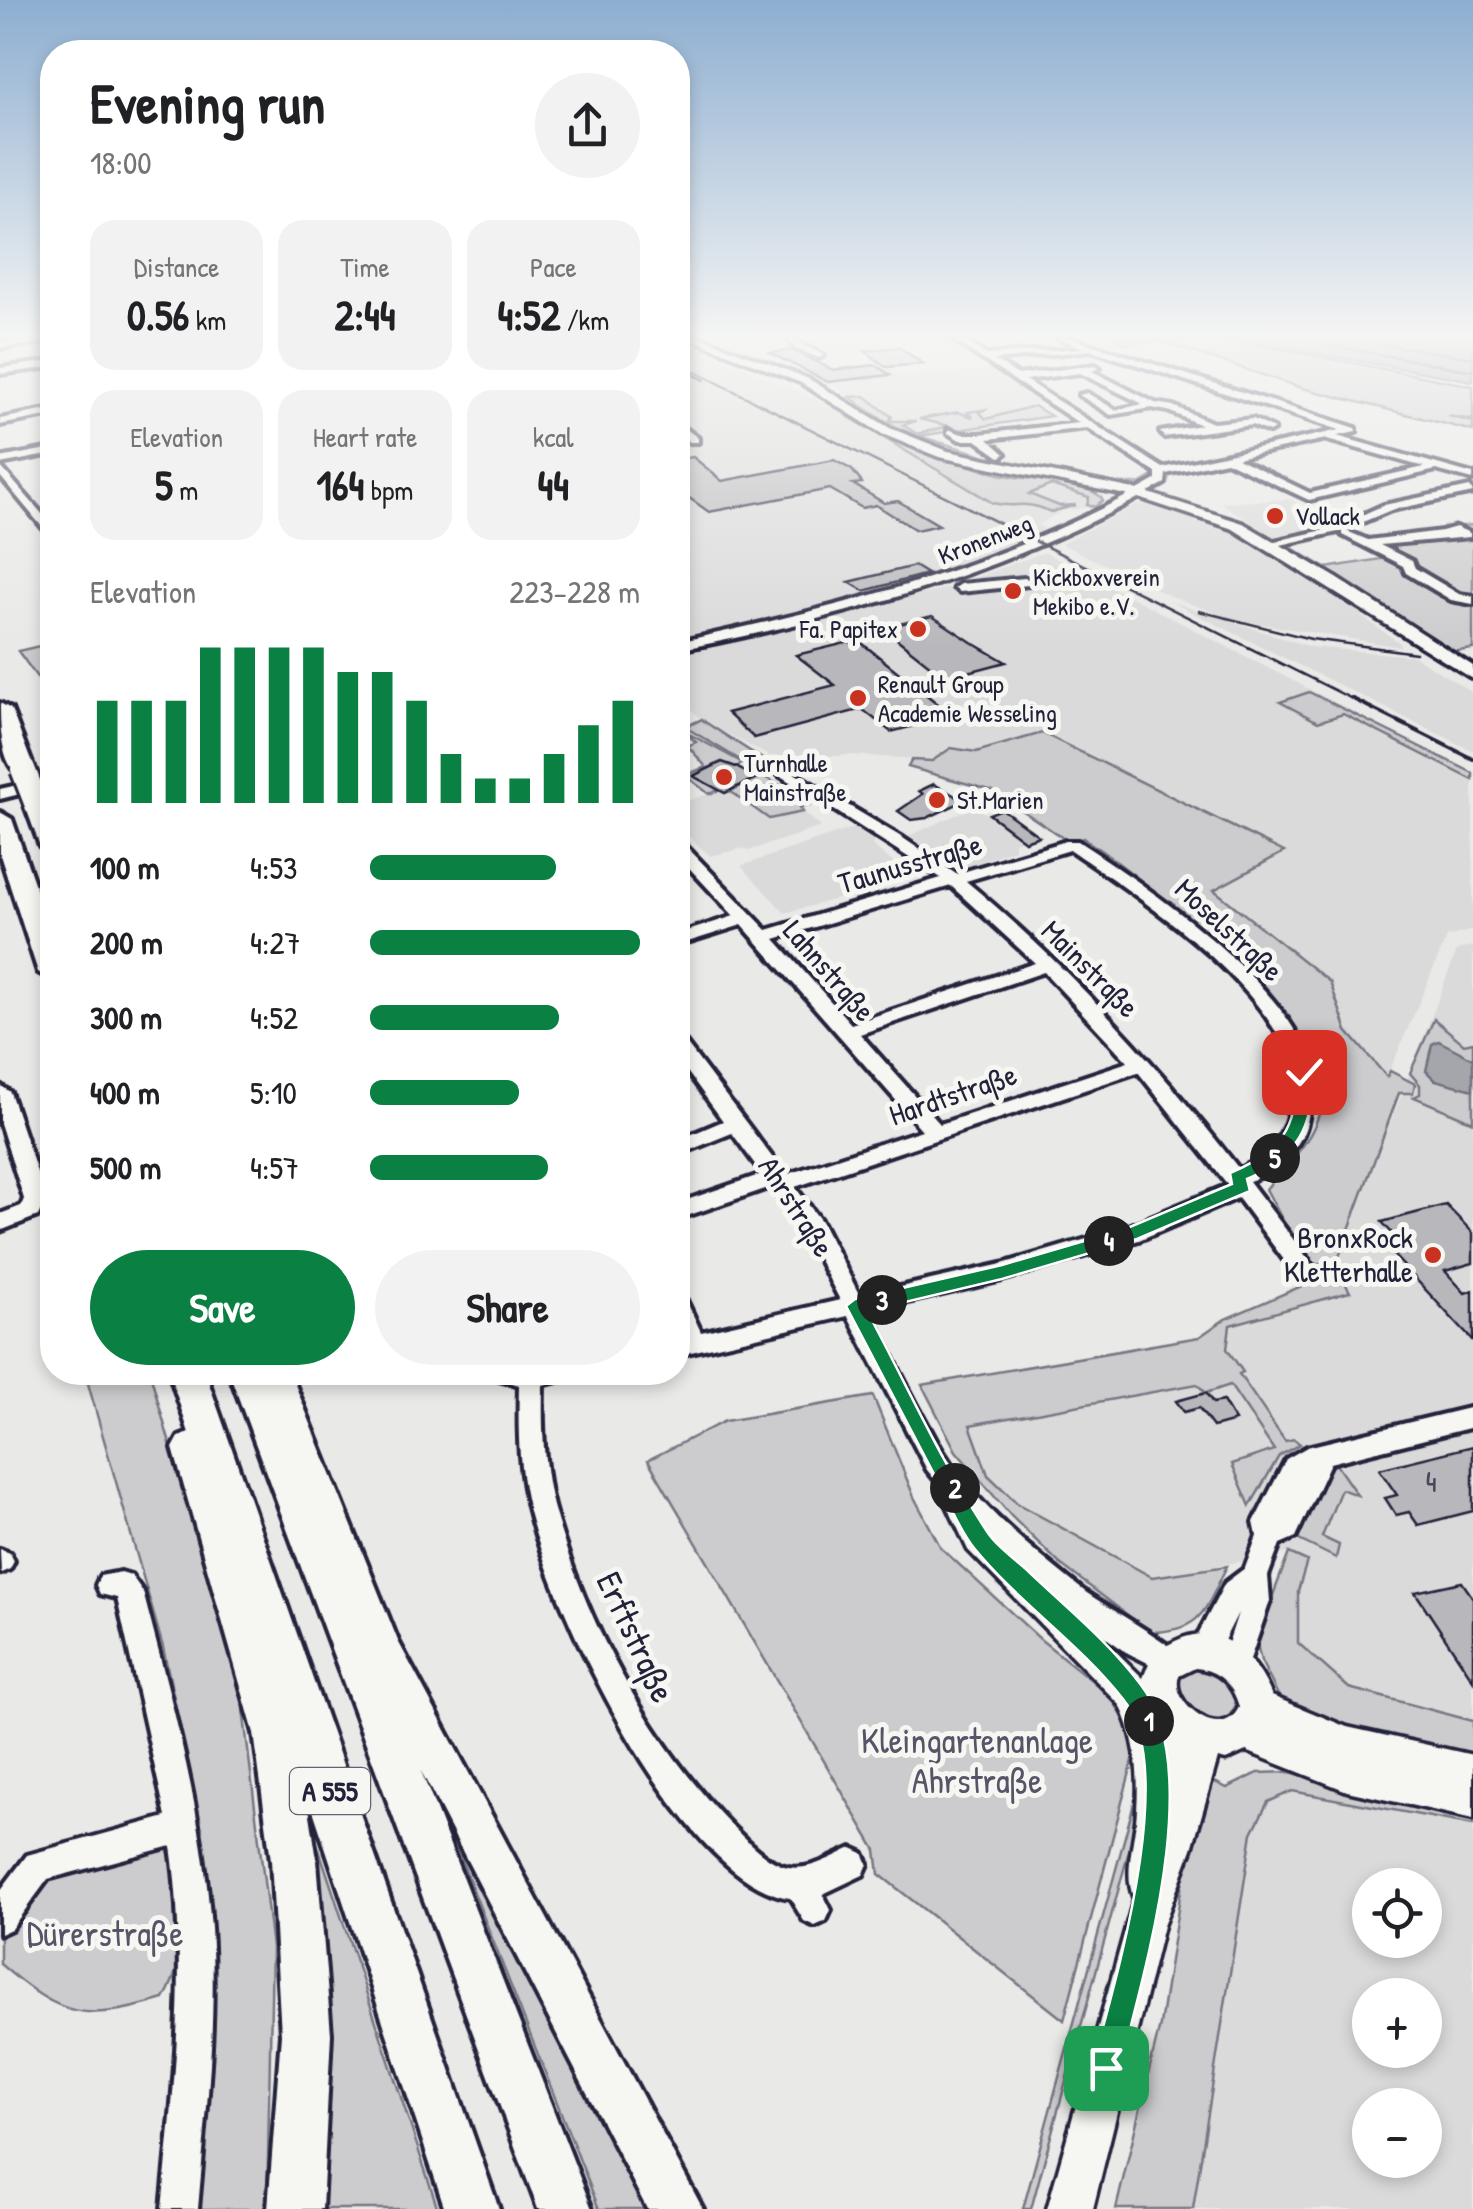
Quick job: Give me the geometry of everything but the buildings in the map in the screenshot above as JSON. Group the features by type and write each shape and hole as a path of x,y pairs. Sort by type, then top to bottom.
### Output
{"highway":[{"path":"0,709 40,813"},
{"path":"0,819 40,937"},
{"path":"178,1385 276,1733 294,1860 306,2034 295,2209"},
{"name":"A 555","path":"191,1385 472,2209"},
{"name":"A 555","path":"252,1385 565,2209"},
{"path":"277,1385 381,1651 676,2209"}],"main road":[{"path":"908,441 988,466 1176,503 1250,532 1473,674"},
{"path":"1159,478 1176,503"},
{"path":"1088,483 1108,493 1115,508"},
{"name":"Ahrstraße","path":"954,1486 980,1540 1084,1639"},
{"path":"1084,1639 1133,1693 1148,1718 1155,1747 1156,1815 1143,1926"},
{"path":"1070,2209 1143,1926 1172,1849 1191,1731 1192,1666 1253,1690 1250,1720 1229,1740 1191,1731"},
{"path":"1250,1720 1473,1774"},
{"path":"1250,1720 1347,1772 1473,1800"},
{"path":"1156,1815 1191,1731"}],"street":[{"path":"984,441 1000,454"},
{"path":"1111,441 1159,478 1314,441"},
{"path":"1340,441 1436,467 1472,486"},
{"path":"0,461 40,454"},
{"path":"1230,459 1295,493 1315,496 1436,467"},
{"path":"0,469 40,517"},
{"name":"Kronenweg","path":"690,643 840,609 994,565 1115,508 1159,478"},
{"path":"1272,543 1340,531 1388,507 1472,486"},
{"path":"1340,531 1369,542 1455,597 1473,600"},
{"path":"1369,542 1448,534"},
{"name":"Kronenweg","path":"840,609 859,618 975,584 1025,582"},
{"name":"Mainstraße","path":"784,772 875,826 949,878 1046,965 1142,1064 1240,1182 1302,1266"},
{"path":"0,794 40,785"},
{"name":"Taunusstraße","path":"764,937 949,878 971,877 1072,844"},
{"name":"Moselstraße","path":"690,1343 1002,1272 1131,1234 1240,1182 1272,1162 1288,1144 1306,1103 1299,1062 1278,1020 1211,947 1140,889 1072,844"},
{"name":"Lahnstraße","path":"690,860 764,937 936,1133"},
{"path":"690,936 745,918"},
{"path":"846,1032 1046,965"},
{"name":"Ahrstraße","path":"690,1062 782,1180 830,1254 936,1462 954,1486 1056,1585 1136,1644 1192,1666"},
{"name":"Hardtstraße","path":"690,1207 936,1133 1142,1064"},
{"path":"690,1076 698,1072"},
{"path":"0,1092 35,1199 30,1211 0,1222"},
{"path":"690,1143 738,1123"},
{"name":"Erftstraße","path":"533,1385 539,1501 567,1580 611,1680 667,1772 743,1858 773,1879 798,1882"},
{"path":"1192,1666 1256,1601 1254,1576 1270,1536 1288,1529 1321,1455 1473,1417"},
{"path":"110,1585 121,1584 129,1592 164,1721 192,1894 193,2004 180,2209"},
{"name":"Ahrstraße","path":"1084,1639 1192,1666"},
{"path":"0,1918 38,1866 184,1828"},
{"path":"815,1910 798,1882 830,1877 852,1864"}],"shaded area":[{"path":"889,441 993,503 1007,507 1028,501 1051,512 1074,505 1059,506 1028,494 1051,485 1091,498 1087,505 1094,507 1063,511 1037,525 1045,528 1040,532 1044,536 974,565 870,595 690,635 690,444"},
{"name":"Vollack","path":"1291,499 1296,503 1291,505 1329,527 1315,533 1274,537 1221,503"},
{"path":"1157,504 1251,538 1364,615 1361,616 1400,643 1400,647 1232,619 1175,598 1061,544 1136,505"},
{"path":"1044,552 1473,774 1473,930 1447,937 1387,1077 1347,1031 1330,982 1213,889 1283,853 1042,733 975,751 949,747 931,760 850,755 797,758 769,756 703,721 690,709 690,652 947,588"},
{"path":"1169,601 1311,647 1414,656 1473,693 1473,751"},
{"path":"762,776 816,803 799,808 821,827 748,851 744,848 710,856 690,837 690,800 719,790 725,793"},
{"path":"975,806 1022,839 1014,842 1014,849 959,870 909,836"},
{"path":"853,828 875,841 872,845 904,871 851,895 785,913 741,866"},
{"path":"1473,946 1473,1721 1349,1688 1324,1669 1298,1643 1298,1591 1306,1561 1289,1553 1152,1577 1018,1504 988,1475 969,1425 1198,1383 1227,1349 1230,1324 1350,1292 1341,1276 1339,1257 1457,950"},
{"path":"1292,1791 1473,1825 1473,2209 1193,2209 1252,1833 1268,1802"}],"green space":[{"path":"889,441 901,441 999,474 1072,485 1103,500 1095,507 1087,505 1089,497 1051,485 1029,494 1059,506 1076,505 1051,512 1032,506 993,503"},
{"path":"929,441 1013,464 1140,484 1124,485 1048,472 975,456"},
{"path":"1473,525 1473,598 1451,592 1377,544 1465,538 1469,535 1448,528"},
{"path":"1287,545 1326,568 1387,558 1473,602 1473,649 1451,652"},
{"path":"40,646 40,681 18,651"},
{"path":"1309,692 1473,773 1473,780 1343,714 1318,722 1280,702"},
{"path":"702,719 776,768 740,760 690,730 690,725"},
{"path":"1042,733 1284,852 1214,890 1330,982 1347,1031 1387,1077 1390,1071 1415,1084 1413,1093 1399,1093 1339,1257 1330,1263 1304,1260 1266,1189 1306,1140 1321,1106 1318,1073 1299,1036 1269,997 1189,920 1083,838 1072,844 993,791 908,767 912,760 932,761 951,748 976,752"},
{"path":"690,734 743,763 734,769 721,762 694,775 719,790 709,794 690,779 690,773 706,767 690,748 696,742"},
{"path":"762,776 816,803 800,807 803,812 769,819 730,791"},
{"path":"1434,1019 1464,1044 1473,1042 1473,1122 1414,1097 1420,1094 1420,1085 1410,1073"},
{"path":"1325,1276 1341,1276 1350,1292 1230,1325 1227,1349 1243,1372 1239,1374 1285,1441 1294,1439 1300,1444 1279,1456 1250,1506 1232,1464 1274,1450 1230,1385 1206,1393 1197,1384 970,1425 988,1475 1018,1504 1152,1577 1227,1566 1200,1615 1168,1631 1150,1632 1059,1563 1011,1516 956,1451 922,1385 1199,1337 1225,1319"},
{"path":"88,1385 153,1385 242,1700 272,1947 267,2209 190,2209 204,1881 187,1759 163,1647"},
{"name":"Kleingartenanlage Ahrstraße","path":"873,1396 914,1497 941,1548 1040,1639 1110,1695 1130,1730 1135,1753 1064,2020 879,1874 876,1850 648,1460 725,1421"},
{"path":"1335,1463 1357,1495 1341,1489 1322,1537 1339,1545 1336,1558 1297,1539 1320,1479"},
{"path":"1289,1553 1307,1561 1298,1591 1298,1643 1349,1688 1473,1721 1473,1757 1352,1730 1281,1701 1261,1661 1256,1640"},
{"path":"1184,1666 1225,1673 1238,1702 1228,1718 1207,1723 1177,1702 1177,1672"},
{"path":"1290,1772 1473,1820 1473,1825 1292,1791 1268,1802 1252,1833 1193,2209 1116,2209 1160,2025 1199,1774 1227,1788 1258,1773"},
{"path":"1142,1774 1141,1807 1031,2209 1023,2209"},
{"path":"297,1783 438,2209 312,2209"},
{"path":"441,1809 651,2209 599,2209"},
{"name":"Dürerstraße","path":"165,1841 181,1902 183,1940 174,1979 164,1999 113,2011 75,2010 41,1995 0,1964 0,1931 45,1869"}],"water":[{"path":"1439,1041 1473,1059 1473,1090 1435,1080 1426,1071 1432,1044"}],"railway":[{"path":"835,441 1356,701"},
{"path":"1199,611 1311,639 1416,653"},
{"path":"1351,698 1473,759"}],"place":[{"name":"Vollack","path":"1275,516"},
{"name":"Kickboxverein Mekibo e.V.","path":"1013,591"},
{"name":"Fa. Papitex","path":"918,629"},
{"name":"Renault Group Academie Wesseling","path":"858,698"},
{"name":"Turnhalle Mainstraße","path":"724,777"},
{"name":"St.Marien","path":"937,800"},
{"name":"BronxRock Kletterhalle","path":"1433,1255"}],"route":[{"path":"1106,2068 1143,1926 1156,1815 1155,1747 1148,1718 1133,1693 1084,1639 1034,1596 980,1540 855,1306 1002,1272 1131,1234 1244,1186 1236,1177 1272,1162 1288,1144 1306,1103 1304,1072"}]}
